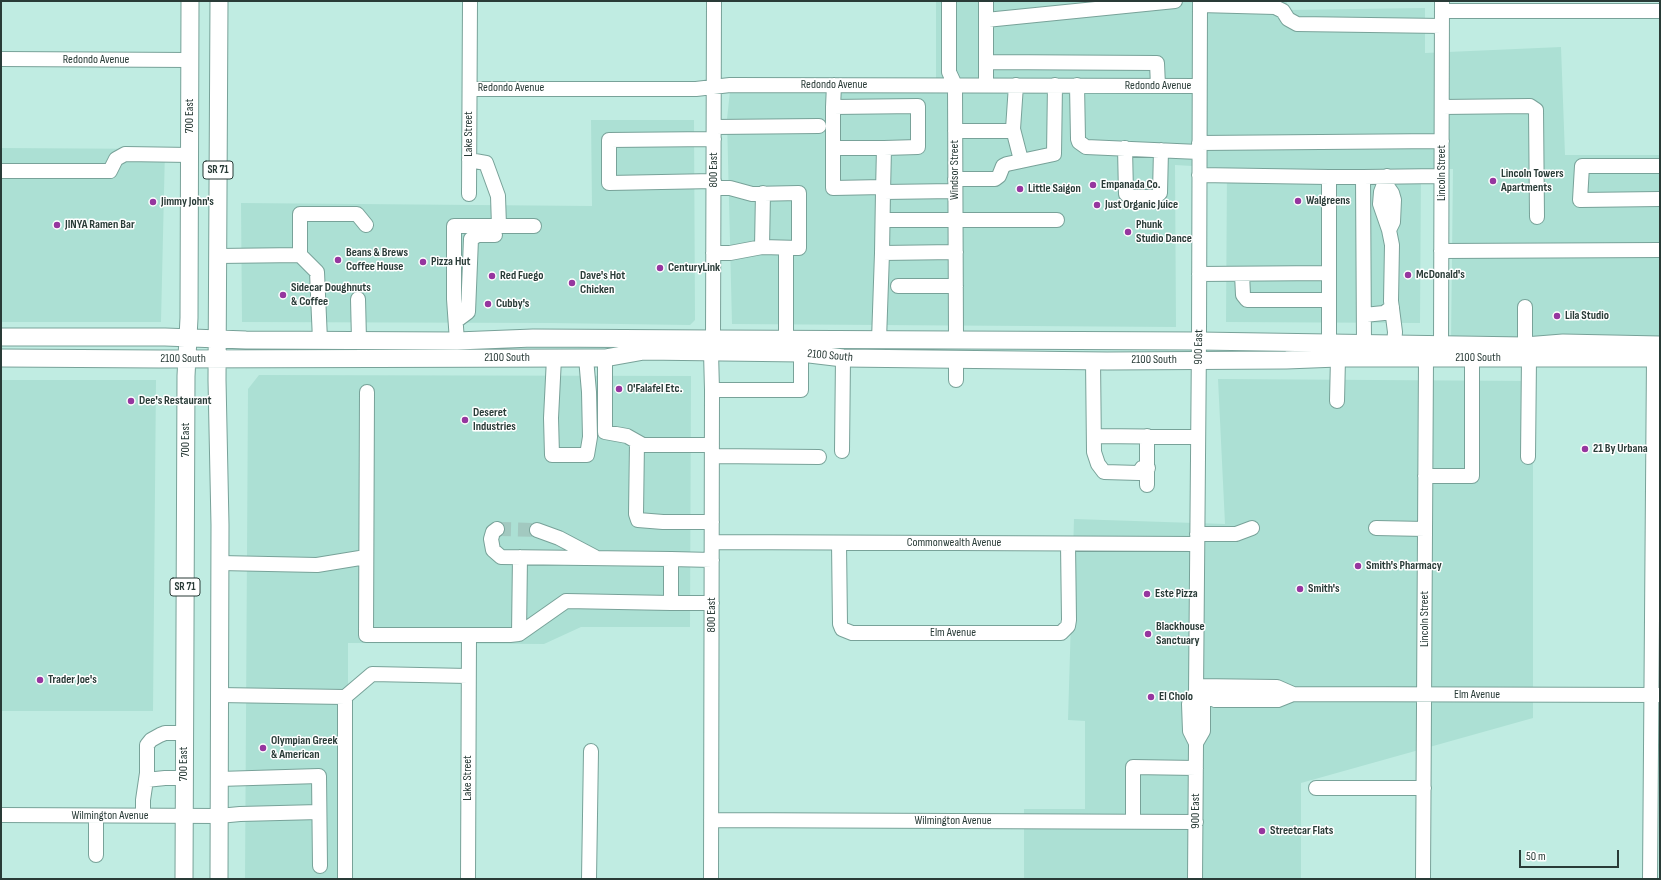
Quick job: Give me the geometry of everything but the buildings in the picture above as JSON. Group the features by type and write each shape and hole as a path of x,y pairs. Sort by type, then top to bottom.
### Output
{"main road":[{"name":"700 East","path":"184,879 190,1"},
{"name":"SR 71","path":"219,1 217,359 220,563 219,879"},
{"name":"2100 South","path":"1,336 457,341 533,338 712,345 843,358 956,360 1286,360 1364,344 1441,346 1467,352"},
{"name":"2100 South","path":"1,358 605,358 644,352 786,339 1199,341 1426,358 1467,352 1527,352 1608,358 1658,354"},
{"path":"843,358 847,352 855,349 944,350 953,346 956,341"},
{"path":"956,360 964,352 970,350 1054,350 1065,348 1071,341"},
{"name":"2100 South","path":"1527,352 1563,343 1658,354"}],"street":[{"name":"Lake Street","path":"469,194 470,1"},
{"name":"800 East","path":"711,879 714,1"},
{"name":"Windsor Street","path":"949,1 949,72 955,85 956,341"},
{"path":"986,1 986,85"},
{"path":"986,20 1175,1"},
{"path":"1200,3 1275,7 1283,11 1288,19 1297,24 1442,26"},
{"name":"900 East","path":"1195,879 1196,743 1203,731 1203,705 1196,689 1200,3"},
{"path":"1442,6 1660,11"},
{"name":"Lincoln Street","path":"1441,346 1442,6"},
{"name":"Redondo Avenue","path":"1,59 190,60"},
{"path":"986,62 1157,63 1158,86"},
{"name":"Redondo Avenue","path":"470,89 696,89 730,85 1199,86"},
{"path":"834,85 833,188 883,190 955,185 995,179 999,176 1003,166 1007,164 1054,154 1055,85"},
{"path":"1016,85 1013,129 1021,160"},
{"path":"1077,85 1079,142 1086,147 1161,150 1199,147 1442,142"},
{"path":"833,107 918,106 918,147 834,148"},
{"path":"1442,107 1530,106 1536,110 1537,217"},
{"path":"713,253 730,253 762,247 799,248 799,193 752,194 714,185 610,183 610,140 819,126"},
{"path":"955,131 1011,131 1013,129"},
{"path":"880,340 884,148"},
{"path":"1125,148 1126,194 1130,197 1154,197 1160,193 1161,150"},
{"path":"1,171 110,171 116,159 125,154 190,155"},
{"path":"469,160 486,163 498,196 499,226"},
{"path":"1660,166 1582,166 1580,200 1660,199"},
{"path":"1199,175 1362,177 1386,179 1442,176"},
{"path":"1329,177 1329,300 1337,401"},
{"path":"1362,177 1364,344"},
{"path":"1386,179 1394,200 1393,222 1389,230 1392,245 1392,307 1394,345"},
{"path":"762,247 763,194"},
{"path":"320,340 317,272 300,255 300,214 357,214 366,225"},
{"path":"883,220 1057,220"},
{"path":"456,321 468,312 471,239 478,235 534,230 499,226 454,226 454,299 457,341"},
{"path":"786,248 786,339"},
{"path":"1442,251 1660,250"},
{"path":"882,253 956,252"},
{"path":"218,256 300,255"},
{"path":"1199,274 1329,273"},
{"path":"1242,274 1243,295 1247,300 1329,300"},
{"path":"898,286 956,286"},
{"path":"358,299 359,340"},
{"path":"1364,315 1384,313 1392,307"},
{"path":"1525,307 1528,457"},
{"path":"1425,476 1472,476 1467,352"},
{"path":"712,390 801,390 801,353"},
{"path":"1650,879 1656,695 1658,354"},
{"path":"554,358 551,418 552,455 586,455 590,437 589,392 586,358"},
{"path":"605,358 605,432 627,436 643,445 712,451 819,457"},
{"path":"842,451 843,358"},
{"name":"Lincoln Street","path":"1423,879 1426,358"},
{"path":"956,360 956,380"},
{"path":"1093,360 1094,452 1100,466 1104,472 1139,473 1145,468"},
{"path":"367,392 366,635 520,634 566,601 712,603"},
{"path":"1094,436 1198,437"},
{"path":"1147,436 1145,468 1147,484"},
{"path":"637,442 636,514 638,520 663,522 712,522"},
{"name":"Commonwealth Avenue","path":"712,542 1068,544 1197,539 1236,534 1252,528"},
{"path":"1376,528 1425,529"},
{"path":"497,529 493,532 491,539 493,550 501,557 712,560"},
{"path":"537,530 559,538 597,558"},
{"name":"Elm Avenue","path":"839,542 840,624 842,629 846,632 860,633 1061,633 1068,626 1069,620 1068,544"},
{"path":"220,563 317,565 366,557"},
{"path":"520,558 520,634"},
{"path":"671,560 671,603"},
{"name":"Lake Street","path":"468,879 469,635"},
{"path":"219,695 345,697 372,674 468,676"},
{"name":"Elm Avenue","path":"1196,689 1277,687 1293,694 1656,695"},
{"path":"345,697 345,879"},
{"path":"143,816 147,745 151,740 165,733 185,733"},
{"path":"589,879 591,750"},
{"path":"1134,822 1133,767 1196,768"},
{"path":"219,779 319,776 320,866"},
{"path":"146,780 184,778"},
{"path":"1316,788 1424,788"},
{"name":"Wilmington Avenue","path":"1,815 219,816 319,812"},
{"path":"96,816 96,855"},
{"name":"Wilmington Avenue","path":"711,820 1196,822"}],"shaded area":[{"path":"936,1 1287,1 1286,10 1425,8 1425,53 1561,47 1565,155 1660,155 1660,339 1451,342 1453,169 1421,169 1420,323 1226,322 1227,168 1175,165 1176,327 732,324 727,119 731,82 936,79"},
{"path":"591,120 694,120 695,320 690,325 242,322 241,203 592,206"},
{"path":"1,148 165,149 161,322 1,322"},
{"path":"259,375 691,376 690,627 581,627 544,644 348,643 348,691 338,718 338,879 245,879 248,389"},
{"path":"1218,379 1533,381 1533,718 1301,783 1301,879 1024,879 1024,809 1085,809 1085,721 1068,720 1074,519 1225,524"},
{"path":"1,380 156,380 153,711 1,711"}],"tunnel":[{"path":"497,529 537,530"}],"place":[{"name":"Lincoln Towers Apartments","path":"1493,181"},
{"name":"Empanada Co.","path":"1093,185"},
{"name":"Little Saigon","path":"1020,189"},
{"name":"Walgreens","path":"1298,201"},
{"name":"Jimmy John's","path":"153,202"},
{"name":"Just Organic Juice","path":"1097,205"},
{"name":"JINYA Ramen Bar","path":"57,225"},
{"name":"Phunk Studio Dance","path":"1128,232"},
{"name":"Beans & Brews Coffee House","path":"338,260"},
{"name":"Pizza Hut","path":"423,262"},
{"name":"CenturyLink","path":"660,268"},
{"name":"McDonald's","path":"1408,275"},
{"name":"Red Fuego","path":"492,276"},
{"name":"Dave's Hot Chicken","path":"572,283"},
{"name":"Sidecar Doughnuts & Coffee","path":"283,295"},
{"name":"Cubby's","path":"488,304"},
{"name":"Lila Studio","path":"1557,316"},
{"name":"O'Falafel Etc.","path":"619,389"},
{"name":"Dee's Restaurant","path":"131,401"},
{"name":"Deseret Industries","path":"465,420"},
{"name":"21 By Urbana","path":"1585,449"},
{"name":"Smith's Pharmacy","path":"1358,566"},
{"name":"Smith's","path":"1300,589"},
{"name":"Este Pizza","path":"1147,594"},
{"name":"Blackhouse Sanctuary","path":"1148,634"},
{"name":"Trader Joe's","path":"40,680"},
{"name":"El Cholo","path":"1151,697"},
{"name":"Olympian Greek & American","path":"263,748"},
{"name":"Streetcar Flats","path":"1262,831"}]}
